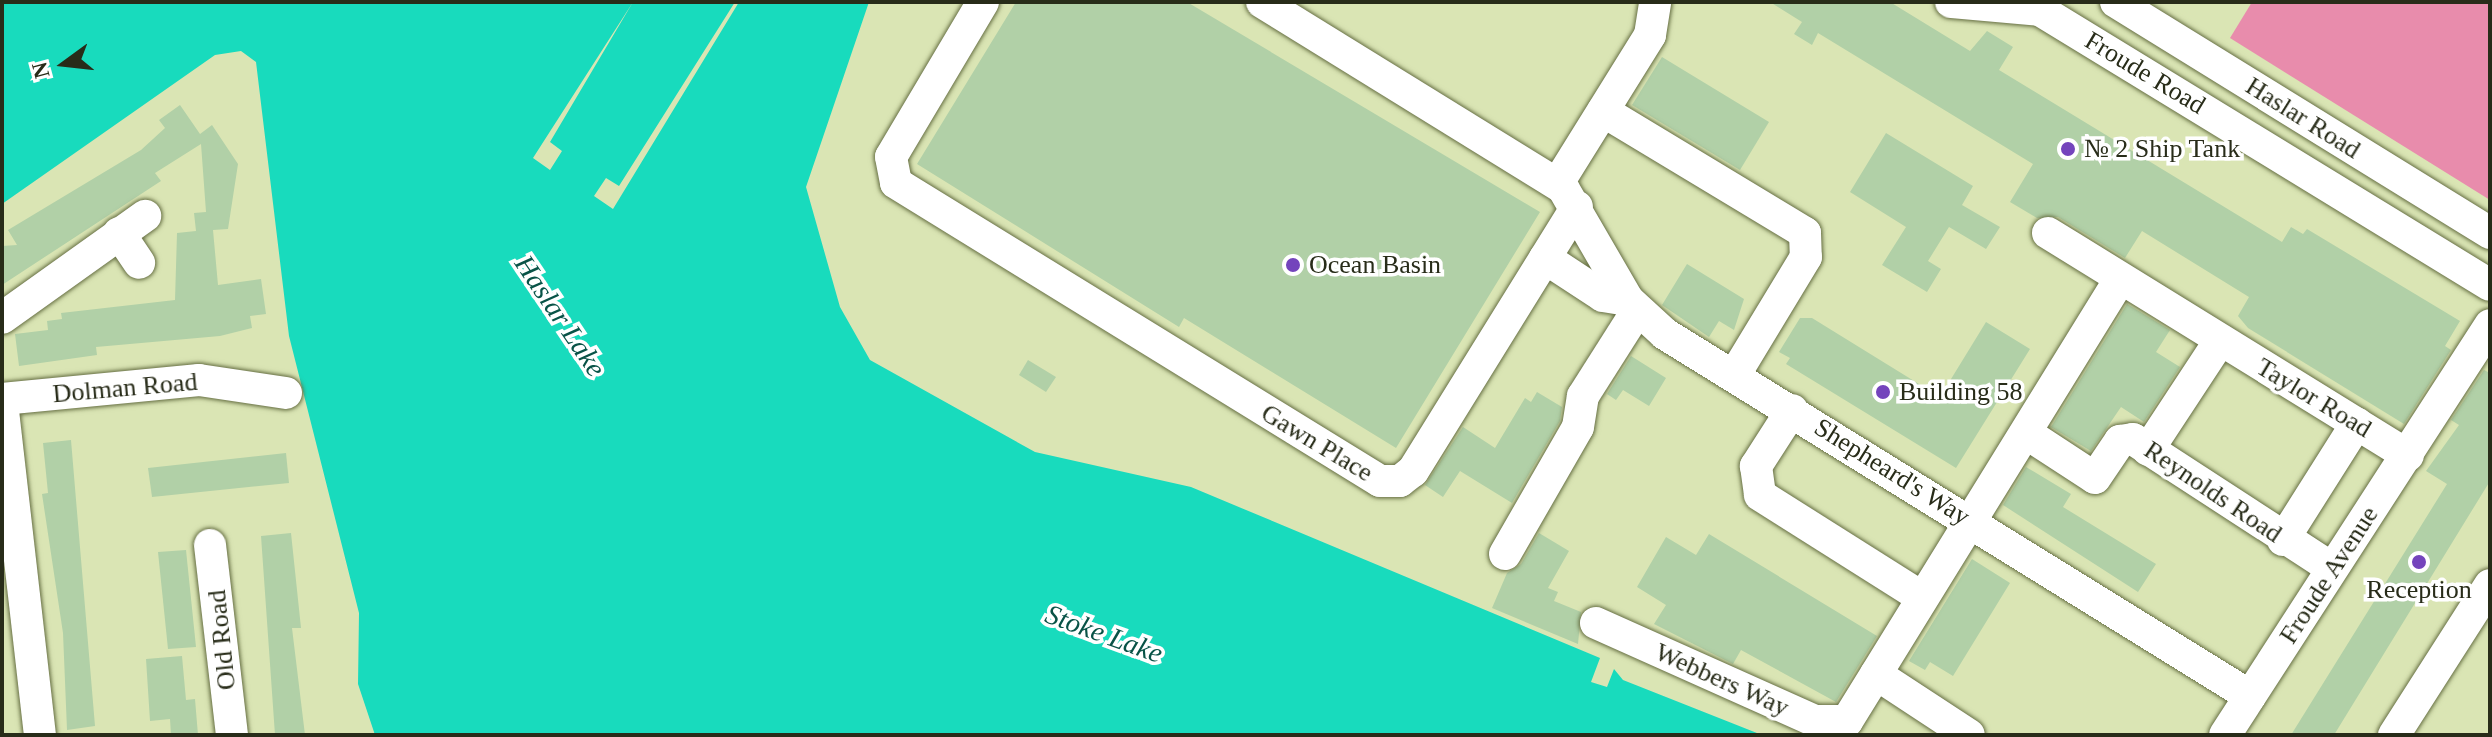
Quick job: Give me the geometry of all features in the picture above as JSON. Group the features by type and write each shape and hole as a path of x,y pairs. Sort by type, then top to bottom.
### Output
{"street":[{"name":"Gawn Place","path":"983,2 891,157 896,183 1374,478 1400,481 1413,471 1545,258 1603,111 1653,28 1655,2"},
{"path":"1262,2 1568,195"},
{"name":"Froude Road","path":"1951,2 2040,10 2490,285"},
{"name":"Haslar Road","path":"2116,2 2490,233"},
{"path":"1603,111 1807,237 1806,257 1734,376"},
{"name":"Shepheard's Way","path":"1568,195 1632,306 1734,376 1968,518 2250,696"},
{"path":"2,318 132,224 139,263"},
{"name":"Taylor Road","path":"2048,233 2219,342 2408,455"},
{"path":"1505,554 1578,427 1583,396 1632,306 1608,299 1545,258"},
{"name":"Webbers Way","path":"1596,623 1825,725 1847,721 1968,518 2026,433 2120,279"},
{"path":"2408,455 2490,325"},
{"path":"2148,450 2219,342"},
{"name":"Dolman Road","path":"40,735 2,400 250,373 286,393"},
{"path":"1792,410 1756,466 1760,495 1920,596"},
{"path":"2283,540 2357,423"},
{"name":"Reynolds Road","path":"2026,433 2089,488 2123,439 2148,450 2283,540 2332,568"},
{"name":"Froude Avenue","path":"2225,735 2408,455"},
{"name":"Old Road","path":"210,545 232,735"},
{"path":"2394,735 2490,585"},
{"path":"2404,735 2432,700 2462,630"},
{"path":"1876,674 1969,735"}],"shaded area":[{"path":"2252,2 2490,2 2490,200 2230,38"}],"water":[{"path":"2,2 869,2 806,187 840,307 870,360 1035,452 1191,487 1600,658 1591,682 1607,687 1614,669 1623,680 1762,735 375,735 358,684 359,613 289,336 256,62 241,51 215,55 2,204"}],"pier":[{"path":"633,2 550,142 562,151 550,170 533,158"},
{"path":"735,2 739,2 613,209 594,196 606,178 619,186"}],"building":[{"name":"Ocean Basin","path":"1016,2 1187,2 1540,212 1396,448 1184,318 1179,327 917,164"},
{"name":"№ 2 Ship Tank","path":"1770,2 1890,2 1970,51 1987,31 2013,47 1999,70 2282,242 2291,227 2303,234 2307,229 2460,321 2445,346 2451,350 2404,424 2248,328 2238,316 2249,297 2142,231 2125,258 2058,217 2037,218 2010,202 2033,164 1818,33 1812,45 1794,34 1802,22"},
{"path":"1662,57 1769,122 1740,170 1632,105"},
{"path":"180,105 200,134 212,125 238,164 228,229 213,230 218,285 261,279 266,314 250,316 252,328 220,336 96,347 97,355 19,366 15,334 48,330 47,321 62,319 61,313 175,300 177,233 196,231 194,213 206,212 201,144 155,173 161,181 2,285 2,246 17,245 8,230 141,150 165,128 159,120"},
{"path":"1886,133 1973,186 1962,205 2000,227 1986,249 1949,227 1928,261 1941,269 1927,292 1882,265 1906,227 1850,192"},
{"path":"1687,264 1744,299 1734,330 1719,321 1709,337 1662,305"},
{"path":"2127,304 2170,330 2156,352 2180,367 2144,422 2121,407 2091,451 2051,427"},
{"name":"Building 58","path":"1800,318 1812,318 1940,397 1986,322 2030,349 1956,468 1786,364 1790,358 1779,352"},
{"path":"1631,356 1666,378 1649,406 1623,390 1616,400 1607,394"},
{"path":"1028,360 1056,377 1046,392 1019,375"},
{"name":"Reception","path":"2484,370 2490,373 2490,481 2334,735 2291,735 2447,484 2426,471 2459,425 2451,420"},
{"path":"1537,392 1562,407 1560,421 1512,503 1460,471 1443,497 1425,485 1463,427 1495,448 1525,398 1531,402"},
{"path":"71,440 95,726 67,730 63,633 42,494 48,493 43,443"},
{"path":"286,453 289,483 152,497 148,468"},
{"path":"2026,467 2071,494 2063,507 2156,564 2138,592 2003,505"},
{"path":"291,533 301,628 292,628 305,735 275,735 261,536"},
{"path":"1539,533 1569,551 1548,588 1558,592 1554,601 1581,612 1578,644 1492,608 1507,573 1521,564"},
{"path":"1709,534 1877,636 1836,702 1741,650 1733,664 1654,624 1666,605 1637,587 1666,537 1696,555"},
{"path":"186,550 196,647 168,649 158,552"},
{"path":"1972,559 2010,583 1953,676 1930,662 1925,670 1909,661"},
{"path":"182,656 186,700 195,699 198,735 171,735 170,719 150,721 146,659"}],"place":[{"name":"№ 2 Ship Tank","path":"2068,149"},
{"name":"Ocean Basin","path":"1293,265"},
{"name":"Building 58","path":"1883,392"},
{"name":"Reception","path":"2419,562"}],"water label":[{"name":"Haslar Lake","path":"560,316"},
{"name":"Stoke Lake","path":"1104,634"}]}
